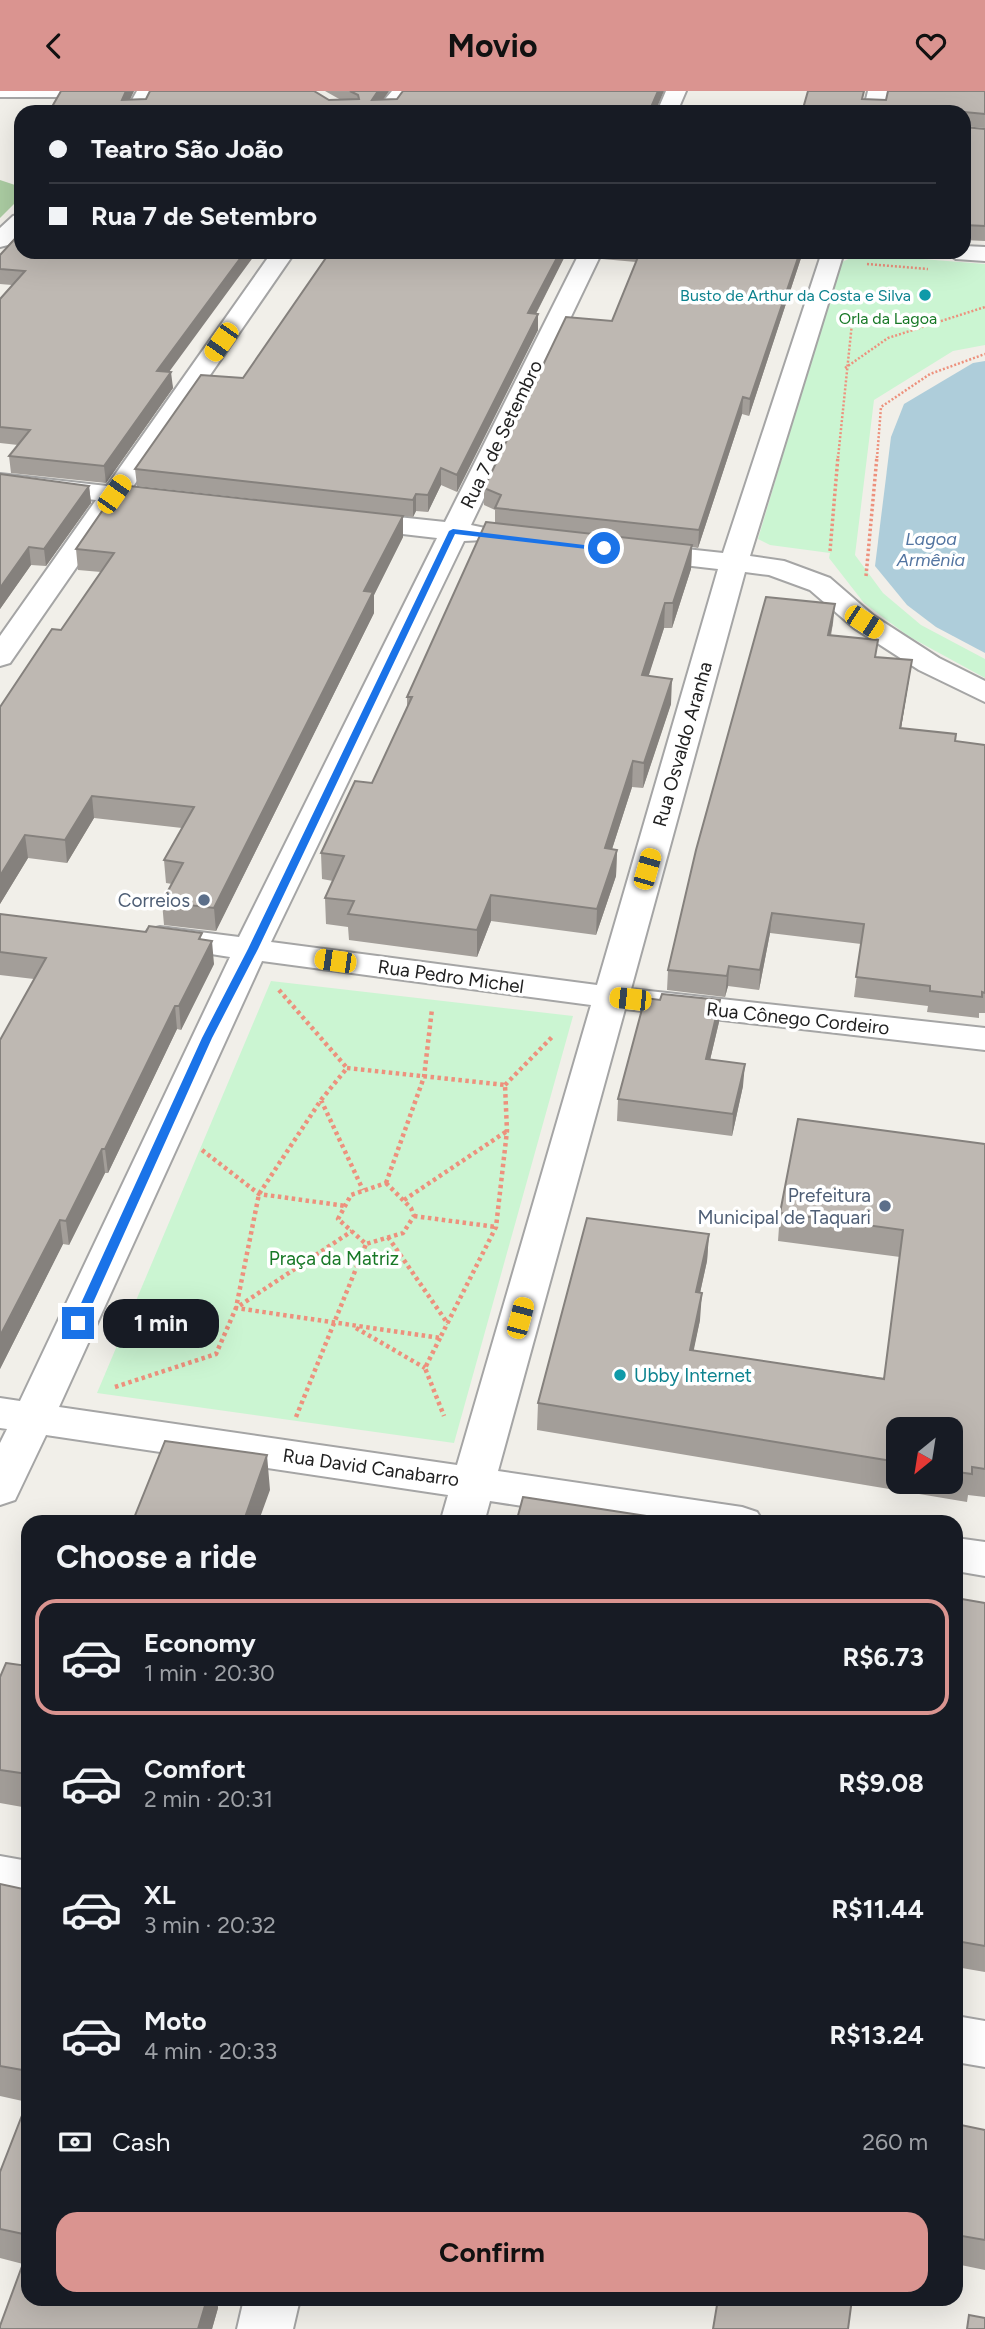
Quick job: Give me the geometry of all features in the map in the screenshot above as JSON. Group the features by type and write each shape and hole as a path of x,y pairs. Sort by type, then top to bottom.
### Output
{"street":[{"path":"0,91 72,91"},
{"path":"390,105 403,91"},
{"path":"0,240 14,227"},
{"path":"0,657 279,259"},
{"name":"Rua 7 de Setembro","path":"0,1489 17,1416 253,949 453,531 588,259"},
{"name":"Rua Osvaldo Aranha","path":"467,1502 734,563 848,259"},
{"path":"0,482 195,503"},
{"path":"331,518 494,536"},
{"path":"618,550 774,567 820,584 875,629 929,664 985,693"},
{"name":"Rua Pedro Michel","path":"133,934 610,997"},
{"name":"Rua Cônego Cordeiro","path":"610,997 985,1039"},
{"name":"Rua David Canabarro","path":"17,1416 467,1502 637,1515"},
{"path":"963,1556 985,1559"},
{"path":"0,1877 21,1881"},
{"path":"963,2040 985,2044"},
{"path":"265,2329 270,2306"}],"path":[{"path":"855,259 930,269"},
{"path":"845,368 888,338 985,307"},
{"path":"829,558 845,368 853,316"},
{"path":"866,583 881,407 906,387 962,358 985,354"},
{"path":"854,566 866,570"},
{"path":"271,981 347,1068 505,1085"},
{"path":"386,1183 424,1077 433,1000"},
{"path":"425,1368 496,1227 507,1132 505,1085 553,1035"},
{"path":"110,1389 216,1354 236,1308 259,1194 321,1100 347,1068"},
{"path":"321,1100 363,1190"},
{"path":"404,1200 507,1132"},
{"path":"200,1149 259,1194 346,1206"},
{"path":"366,1244 338,1219 351,1195 386,1183"},
{"path":"386,1183 404,1200 414,1216"},
{"path":"414,1216 505,1228"},
{"path":"366,1244 403,1233 414,1216"},
{"path":"236,1308 352,1231"},
{"path":"388,1237 448,1324"},
{"path":"295,1421 337,1323 366,1244"},
{"path":"236,1308 442,1338"},
{"path":"352,1325 425,1368 444,1418"}],"green space":[{"path":"0,180 14,185 14,204 0,218"},
{"name":"Orla da Lagoa","path":"848,259 922,259 985,264 985,345 953,351 874,400 855,555 883,593 921,625 985,659 985,678 908,636 864,603 829,558 830,553 770,545 758,539 840,263"},
{"name":"Praça da Matriz","path":"271,981 573,1016 454,1443 97,1393"}],"water":[{"name":"Lagoa Armênia","path":"985,361 985,653 936,627 907,605 875,566 891,437 904,404 973,363"}],"building":[{"path":"61,91 126,91 122,100 146,99 150,91 314,91 329,100 359,99 358,95 350,91 378,91 372,100 397,99 403,91 658,91 652,105 53,105"},
{"path":"808,91 864,91 862,99 886,100 888,91 985,91 985,114 971,113 971,105 804,105"},
{"path":"971,128 985,129 985,226 971,225"},
{"path":"14,240 14,259 240,259 157,371 171,372 104,466 9,456 30,430 0,427 0,299 25,271 0,269 0,255"},
{"path":"325,259 556,259 528,313 538,314 457,475 441,468 428,495 416,494 413,500 135,469 201,375 243,378"},
{"path":"637,259 798,259 750,399 743,397 699,530 495,508 501,495 484,488 566,317 612,321"},
{"path":"0,474 89,486 44,549 29,547 0,588"},
{"path":"120,485 403,516 364,591 373,592 214,908 162,902 183,863 164,860 194,807 92,796 65,840 25,835 0,876 0,707 52,629 61,630 114,553 76,549"},
{"path":"486,522 692,545 673,603 665,603 642,675 672,679 644,763 633,761 605,848 617,850 597,909 491,895 477,930 348,914 354,901 325,898 344,856 321,853 355,781 372,783 412,697 407,697"},
{"path":"766,597 835,604 828,635 878,640 875,657 912,660 900,728 956,734 955,741 985,745 985,993 982,992 982,997 930,991 930,986 856,977 864,924 772,913 760,970 729,966 727,976 668,970 696,850"},
{"path":"0,914 146,932 149,926 202,933 199,939 212,941 179,1006 175,1006 105,1149 102,1149 66,1221 60,1220 0,1336 0,1040 46,958 0,952"},
{"path":"662,994 720,1000 706,1059 745,1064 733,1114 618,1099 645,998 660,1000"},
{"path":"798,1119 985,1144 985,1469 972,1467 972,1474 963,1473 963,1417 886,1417 886,1460 538,1403 587,1218 709,1234 696,1292 702,1293 690,1350 884,1379 903,1230 780,1213"},
{"path":"165,1441 267,1455 246,1515 135,1515"},
{"path":"523,1497 640,1515 518,1515"},
{"path":"963,1599 985,1603 985,1946 963,1942"},
{"path":"6,1663 21,1665 21,1773 0,1770 0,1677"},
{"path":"0,1884 21,1888 21,2070 0,2066"},
{"path":"21,2118 21,2234 0,2229 0,2172"},
{"path":"963,2125 985,2130 985,2240 963,2236"},
{"path":"21,2269 21,2306 205,2306 198,2329 0,2329"},
{"path":"717,2306 851,2306 848,2329 713,2329"},
{"path":"969,2315 985,2318 985,2329 967,2329"}],"place":[{"name":"Busto de Arthur da Costa e Silva","path":"925,295"},
{"name":"Correios","path":"204,900"},
{"name":"Prefeitura Municipal de Taquari","path":"885,1206"},
{"name":"Ubby Internet","path":"620,1375"}],"route":[{"path":"78,1323 207,1038 253,949 453,531 604,548"}]}
